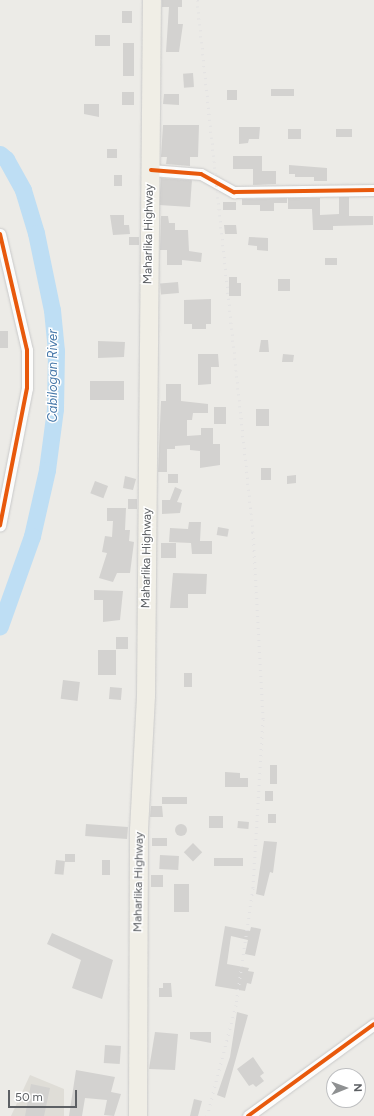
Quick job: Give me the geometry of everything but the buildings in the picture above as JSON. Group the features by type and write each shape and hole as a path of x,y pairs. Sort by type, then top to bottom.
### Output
{"highway":[{"name":"Maharlika Highway","path":"138,1116 139,830 146,696 152,0"}],"street":[{"path":"151,170 201,174 234,192 374,190"},
{"path":"0,234 27,350 28,380 22,425 0,525"},
{"path":"248,1116 374,1024"}],"shaded area":[{"path":"30,1075 64,1089 64,1116 11,1116"}],"waterway":[{"name":"Cabilogan River","path":"0,154 6,159 23,190 36,233 52,310 56,351 55,409 47,470 32,536 0,626"}],"railway":[{"path":"197,0 253,532 263,719 253,888 236,1005 207,1116"}],"cycle path":[{"path":"151,170 201,174 234,192 374,190"},
{"path":"0,234 27,350 27,388 0,525"},
{"path":"248,1116 374,1024"}]}
